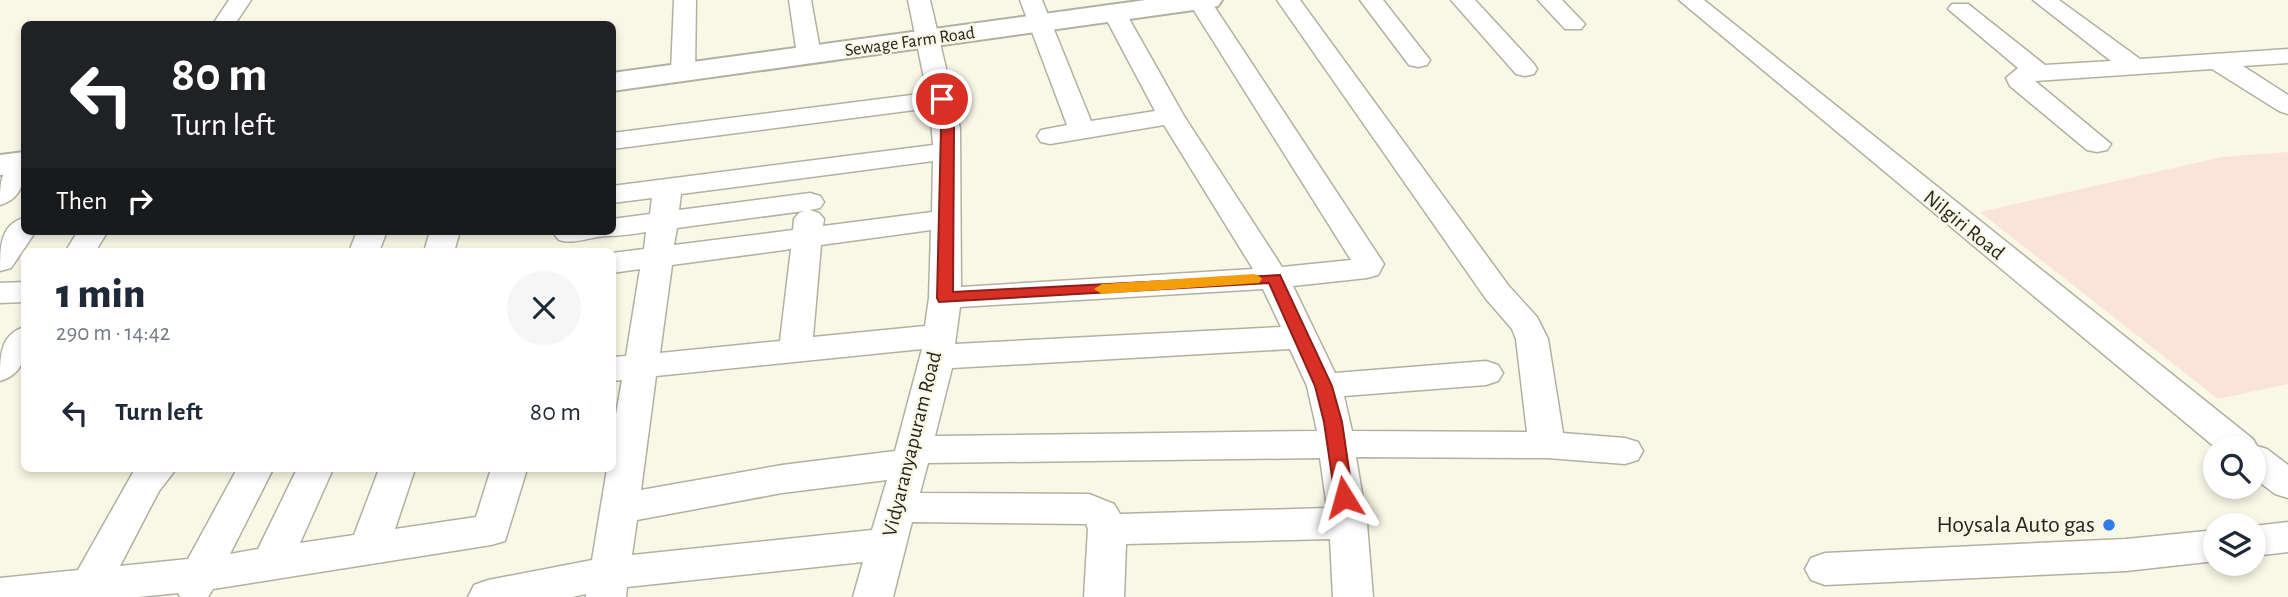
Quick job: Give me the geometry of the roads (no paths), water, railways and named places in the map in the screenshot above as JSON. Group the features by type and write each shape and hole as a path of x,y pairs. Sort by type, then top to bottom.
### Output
{"main road":[{"name":"Sewage Farm Road","path":"616,81 928,40 1035,12 1115,13 1189,1"},
{"path":"0,165 21,163"}],"street":[{"path":"226,21 240,0"},
{"path":"683,72 685,0"},
{"path":"800,0 809,55"},
{"name":"Vidyaranyapuram Road","path":"873,597 912,457 945,298 947,128 919,0"},
{"path":"1288,0 1497,292 1529,331 1547,445"},
{"path":"1371,0 1418,60"},
{"path":"1462,0 1525,69"},
{"path":"1549,0 1573,24"},
{"name":"Nilgiri Road","path":"1690,0 2225,436"},
{"path":"2044,0 2134,66"},
{"path":"945,298 1274,278 1361,270 1369,264 1189,1"},
{"path":"1960,9 2039,73"},
{"path":"1035,12 1082,131"},
{"path":"1115,13 1171,116 1274,278 1324,386 1348,523 1353,597"},
{"path":"2097,144 2019,81 2021,76 2288,56"},
{"path":"2216,60 2288,106"},
{"path":"616,140 942,99"},
{"path":"1050,136 1171,116"},
{"path":"616,226 666,204 811,169 947,150"},
{"path":"0,156 21,155"},
{"path":"0,196 21,167"},
{"path":"796,349 808,239 811,169"},
{"path":"616,196 666,204 810,202"},
{"path":"609,585 621,508 627,367 658,257 666,204"},
{"path":"616,262 808,239 946,219"},
{"path":"0,261 21,231"},
{"path":"0,293 21,292"},
{"path":"627,367 796,349 1303,337"},
{"path":"0,369 21,342"},
{"path":"1324,386 1486,373"},
{"path":"621,508 912,457 1336,444 1547,445 1625,451"},
{"path":"2266,468 2288,484"},
{"path":"90,585 146,481 155,472"},
{"path":"195,585 253,472"},
{"path":"271,563 314,472"},
{"path":"369,548 396,472"},
{"path":"0,595 90,585 195,585 271,563 491,530 508,472"},
{"path":"898,507 1089,509 1101,514 1107,529 1104,597"},
{"path":"1107,529 1348,523"},
{"path":"2266,540 2288,537"},
{"path":"488,597 609,585 888,544"},
{"path":"1825,569 2126,555 2203,546"}],"place":[{"name":"Hoysala Auto gas","path":"2109,525"}]}
